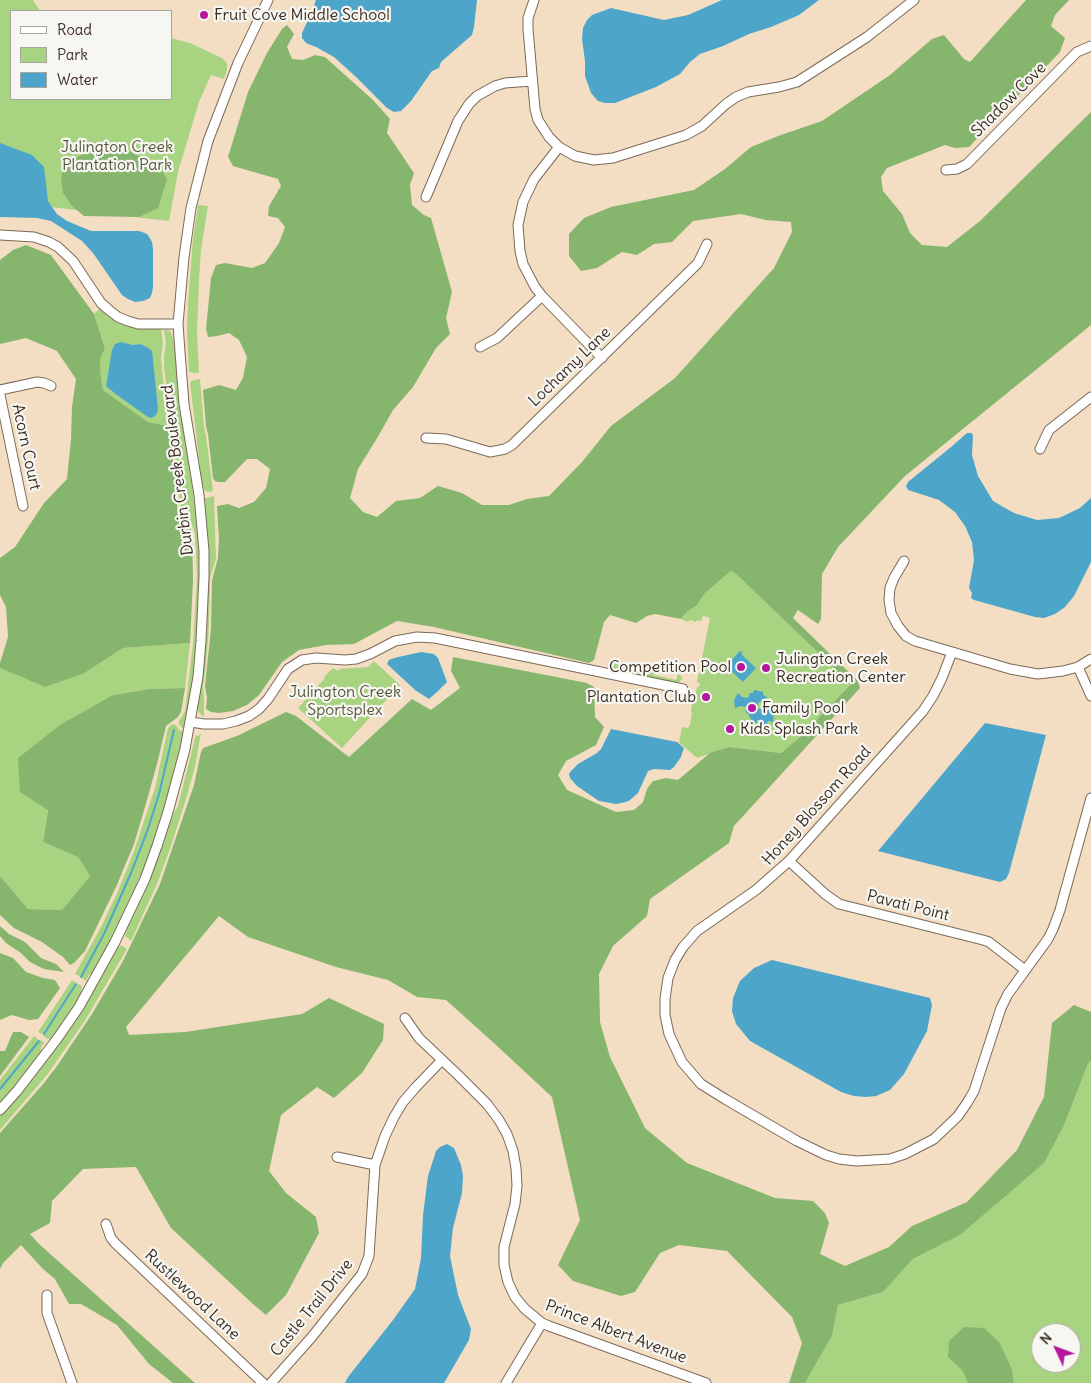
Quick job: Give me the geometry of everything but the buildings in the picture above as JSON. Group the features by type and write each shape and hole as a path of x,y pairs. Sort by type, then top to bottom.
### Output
{"street":[{"name":"Durbin Creek Boulevard","path":"0,1110 23,1084 57,1039 79,1007 116,942 142,887 157,846 178,776 191,722 198,677 204,577 204,551 182,386 178,324 187,233 208,141 238,63 268,0"},
{"path":"534,0 528,28 535,109 538,120 549,138 559,147 570,154 594,160 607,160 686,135 702,126 726,104 742,94 791,84 867,37 914,0"},
{"name":"Shadow Cove","path":"946,170 956,169 967,164 1077,52 1091,46"},
{"path":"426,197 458,121 469,104 482,93 495,86 505,83 532,81"},
{"path":"559,147 534,179 521,208 518,225 520,251 528,276 542,296 602,358"},
{"path":"0,235 34,237 58,247 73,261 101,303 118,317 138,324 178,324"},
{"name":"Lochamy Lane","path":"426,438 446,438 490,452 505,449 512,445 698,263 707,244"},
{"path":"480,347 496,338 542,296"},
{"path":"0,390 37,382 50,386"},
{"name":"Acorn Court","path":"0,395 23,506"},
{"path":"1040,449 1049,430 1091,397"},
{"path":"904,561 890,588 889,600 891,613 906,636 923,644 1010,669 1038,674 1078,667 1091,659"},
{"path":"191,722 223,724 248,716 268,699 288,669 302,660 316,658 356,659 395,641 417,637 445,640 683,690"},
{"name":"Honey Blossom Road","path":"952,652 942,678 923,711 789,861 756,890 705,925 691,937 675,960 668,978 665,1015 669,1034 682,1062 701,1084 812,1149 839,1159 857,1161 890,1159 905,1154 934,1139 953,1122 974,1091 1001,1008 1008,994 1048,939 1053,929 1091,798"},
{"path":"1078,667 1091,696"},
{"name":"Pavati Point","path":"789,861 825,894 839,904 984,940 1025,970"},
{"name":"Prince Albert Avenue","path":"405,1018 419,1038 487,1104 507,1134 513,1151 517,1186 515,1204 504,1247 504,1265 508,1282 525,1309 542,1323 706,1383"},
{"name":"Castle Trail Drive","path":"271,1383 311,1338 362,1274 369,1256 375,1165 384,1136 394,1117 416,1087 442,1060"},
{"path":"337,1157 375,1165"},
{"name":"Rustlewood Lane","path":"106,1224 111,1238 263,1383"},
{"path":"47,1296 47,1314 72,1383"},
{"path":"506,1383 542,1323"}],"green space":[{"name":"Julington Creek Plantation Park","path":"0,0 33,0 39,10 10,10 10,100 172,100 172,38 190,43 222,58 227,64 224,79 211,75 199,102 178,172 169,221 0,201"},
{"path":"1026,0 1069,0 1055,15 1051,26 1065,38 1060,52 969,147 955,148 945,145 887,168 881,177 883,191 902,214 910,233 922,245 947,247 980,221 1091,112 1091,325 905,476 838,547 822,574 821,619 818,624 798,610 793,618 858,681 860,688 734,826 729,843 650,899 647,916 613,946 599,974 600,1022 610,1057 645,1128 687,1163 775,1198 813,1201 825,1213 829,1223 820,1254 845,1266 889,1247 912,1226 967,1202 1017,1150 1044,1097 1052,1023 1074,1005 1091,1012 1091,1060 1064,1125 1044,1163 960,1235 913,1259 883,1292 838,1305 832,1336 805,1383 789,1383 802,1343 792,1317 727,1251 679,1245 660,1253 635,1292 621,1296 573,1281 558,1265 580,1220 552,1097 446,1000 417,997 388,980 336,967 248,937 219,916 126,1027 129,1035 185,1032 302,1014 329,998 384,1024 383,1040 362,1073 334,1098 317,1087 281,1115 269,1171 286,1193 316,1217 319,1233 286,1295 266,1315 253,1304 171,1228 136,1167 83,1169 52,1201 50,1223 30,1234 195,1383 173,1383 149,1364 117,1325 81,1304 69,1304 55,1279 21,1245 3,1263 0,1269 0,1133 57,1066 92,1014 123,961 160,884 194,785 203,748 237,736 286,712 296,716 349,757 412,699 431,710 460,688 451,671 453,657 587,683 594,687 595,717 604,727 596,745 566,761 558,775 567,790 616,812 634,810 643,802 647,789 653,781 666,778 678,780 710,753 729,747 781,753 800,737 851,684 731,571 706,592 696,606 681,619 655,614 647,616 636,623 610,615 604,622 594,660 589,663 434,627 397,621 354,644 326,645 299,650 282,662 259,695 247,705 233,711 219,713 206,709 205,686 211,629 212,580 218,558 217,506 228,504 239,508 254,502 266,488 270,469 257,459 247,459 225,482 215,481 213,478 203,390 219,385 236,390 243,378 247,357 239,340 229,333 208,337 206,329 211,278 216,265 225,263 252,268 265,263 279,243 285,227 278,218 268,216 269,206 281,186 278,179 233,166 228,157 248,92 267,53 282,29 287,25 294,34 287,47 292,59 303,60 315,55 325,57 373,100 390,119 387,133 414,173 410,185 412,205 431,218 452,292 446,318 450,334 436,348 413,387 393,410 358,469 350,498 363,512 377,517 396,501 420,498 438,486 462,493 482,505 509,505 527,499 549,496 582,462 611,426 675,378 774,268 792,232 791,222 766,220 741,214 693,221 672,242 654,244 637,255 622,252 597,268 581,271 569,256 569,234 584,218 611,207 694,190 725,169 751,147 822,121 890,75 932,39 944,35 964,59 970,62"},
{"path":"95,149 125,149 160,168 167,179 158,208 139,217 84,216 72,206 63,193 61,178 64,163"},
{"path":"198,205 208,206 201,250 199,281 197,332 199,373 193,373 189,372 187,329 193,239"},
{"path":"26,245 51,255 94,314 105,348 100,359 103,390 148,422 168,426 175,474 178,517 182,524 191,529 192,533 193,580 190,643 123,648 83,674 45,687 0,668 8,637 6,607 0,595 0,558 15,547 44,503 67,479 76,379 57,351 26,338 0,344 0,260 13,250"},
{"path":"100,308 111,318 123,324 138,328 161,329 163,344 161,358 168,426 148,422 103,390 100,359 105,347 94,314","holes":["121,342 133,345 140,344 151,351 158,408 107,380"]},
{"path":"164,330 170,331 174,340 199,546 199,622 185,729 179,724 179,721 185,711 193,644 197,575 195,535 193,527 183,519 181,513 164,367 166,343"},
{"path":"200,379 213,491 210,492 205,491 202,484 190,382"},
{"path":"214,496 216,559 210,578 209,626 203,687 204,717 199,713 197,707 203,499"},
{"name":"Julington Creek Recreation Center","path":"731,571 851,684 800,737 781,753 729,747 697,758 679,742 682,727 688,728 690,725 692,702 696,703 697,687 699,687 700,683 697,682 699,672 702,673 705,659 702,658 710,618 703,616 701,621 697,620 696,622 690,620 688,622 681,619 696,606 706,592"},
{"path":"190,643 185,688 150,689 113,695 20,792 48,809 43,842 78,857 90,876 62,910 28,909 0,876 0,668 45,687 83,674 123,648"},
{"name":"Julington Creek Sportsplex","path":"374,661 400,685 342,748 298,708 333,668 338,671 340,669 368,667"},
{"path":"615,662 619,663 618,667 648,674 651,668 655,670 654,675 676,680 678,674 682,679 677,684 616,671 613,667"},
{"path":"185,688 181,712 178,717 166,726 134,844 116,887 85,951 70,965 63,957 42,942 14,928 0,915 0,876 28,909 62,910 90,876 78,857 43,842 48,810 20,792 18,758 60,725 113,695 150,689"},
{"path":"174,724 179,730 185,732 154,844 120,925 93,975 89,975 86,981 75,974 101,927 133,854 155,788 168,728"},
{"path":"201,733 195,767 170,849 157,884 131,941 125,936 126,930 152,871 170,820 178,806 195,738 196,735 198,736"},
{"path":"0,926 9,934 25,942 41,958 56,964 64,972 44,969 30,962 0,936"},
{"path":"121,945 127,949 84,1022 47,1075 0,1130 0,1116 23,1089 77,1015 101,977 115,950"},
{"path":"0,953 13,958 26,972 55,980 60,988 38,1019 29,1020 12,1015 0,1020"},
{"path":"72,980 82,986 82,993 52,1039 48,1039 44,1037 44,1034 38,1032"},
{"path":"13,1032 21,1032 29,1037 0,1076 0,1051 5,1051"},
{"path":"34,1036 39,1042 41,1040 45,1043 42,1045 41,1054 0,1104 0,1080"},
{"path":"1091,1060 1091,1383 1014,1383 1012,1369 962,1370 968,1383 805,1383 832,1336 838,1305 883,1292 913,1259 960,1235 1064,1125"},
{"path":"964,1327 984,1328 999,1342 1012,1369 1014,1383 968,1383 962,1370 948,1357 949,1341"}],"water":[{"path":"316,0 477,0 472,35 441,62 439,68 432,71 411,101 401,111 394,112 387,108 334,57 306,43 302,38 302,33"},
{"path":"722,0 819,0 799,15 700,54 680,74 656,87 615,103 598,101 591,93 585,76 582,39 583,28 592,15 611,8 664,20 688,15"},
{"path":"0,143 32,155 44,167 48,201 57,214 67,221 91,231 139,231 148,235 153,249 153,287 150,298 135,302 122,295 93,253 82,241 51,221 37,218 0,217"},
{"path":"121,342 133,345 140,344 152,351 158,408 155,416 151,418 106,386 112,350 115,344"},
{"path":"967,433 973,435 972,455 978,476 993,501 1014,513 1037,520 1059,518 1080,508 1091,498 1091,562 1074,596 1065,607 1055,614 1044,618 1035,617 971,598 972,593 969,588 974,560 972,542 965,526 955,512 939,500 908,490 906,486 908,482"},
{"name":"Competition Pool","path":"740,651 756,668 743,682 726,666"},
{"path":"421,652 434,654 438,658 447,682 429,699 415,690 387,664 389,660 394,658"},
{"name":"Family Pool","path":"754,690 763,692 763,695 767,697 765,702 759,702 757,706 762,710 770,709 770,712 774,713 773,722 768,721 766,725 760,724 761,721 759,720 757,720 757,723 751,722 749,714 746,713 746,707 735,708 734,700 738,693 742,697 748,698"},
{"path":"985,723 1046,735 1006,879 1000,882 878,851"},
{"path":"611,729 677,742 684,748 681,757 670,770 654,769 648,771 638,793 630,800 616,804 599,801 577,786 569,774 578,764 601,749"},
{"path":"772,960 930,998 932,1005 927,1031 904,1074 890,1090 876,1096 866,1097 841,1092 750,1041 736,1024 732,1011 733,998 740,981 754,968"},
{"path":"447,1144 454,1148 463,1176 462,1193 453,1228 450,1256 458,1295 471,1329 469,1340 444,1383 345,1383 415,1289 421,1258 423,1215 428,1176 436,1151"}],"waterway":[{"path":"81,977 105,932 148,829 159,794 174,730"},
{"path":"44,1034 76,984"},
{"path":"0,1089 39,1041"}],"place":[{"name":"Fruit Cove Middle School","path":"204,15"},
{"name":"Competition Pool","path":"741,667"},
{"name":"Julington Creek Recreation Center","path":"766,668"},
{"name":"Plantation Club","path":"706,697"},
{"name":"Family Pool","path":"752,708"},
{"name":"Kids Splash Park","path":"730,729"}]}
